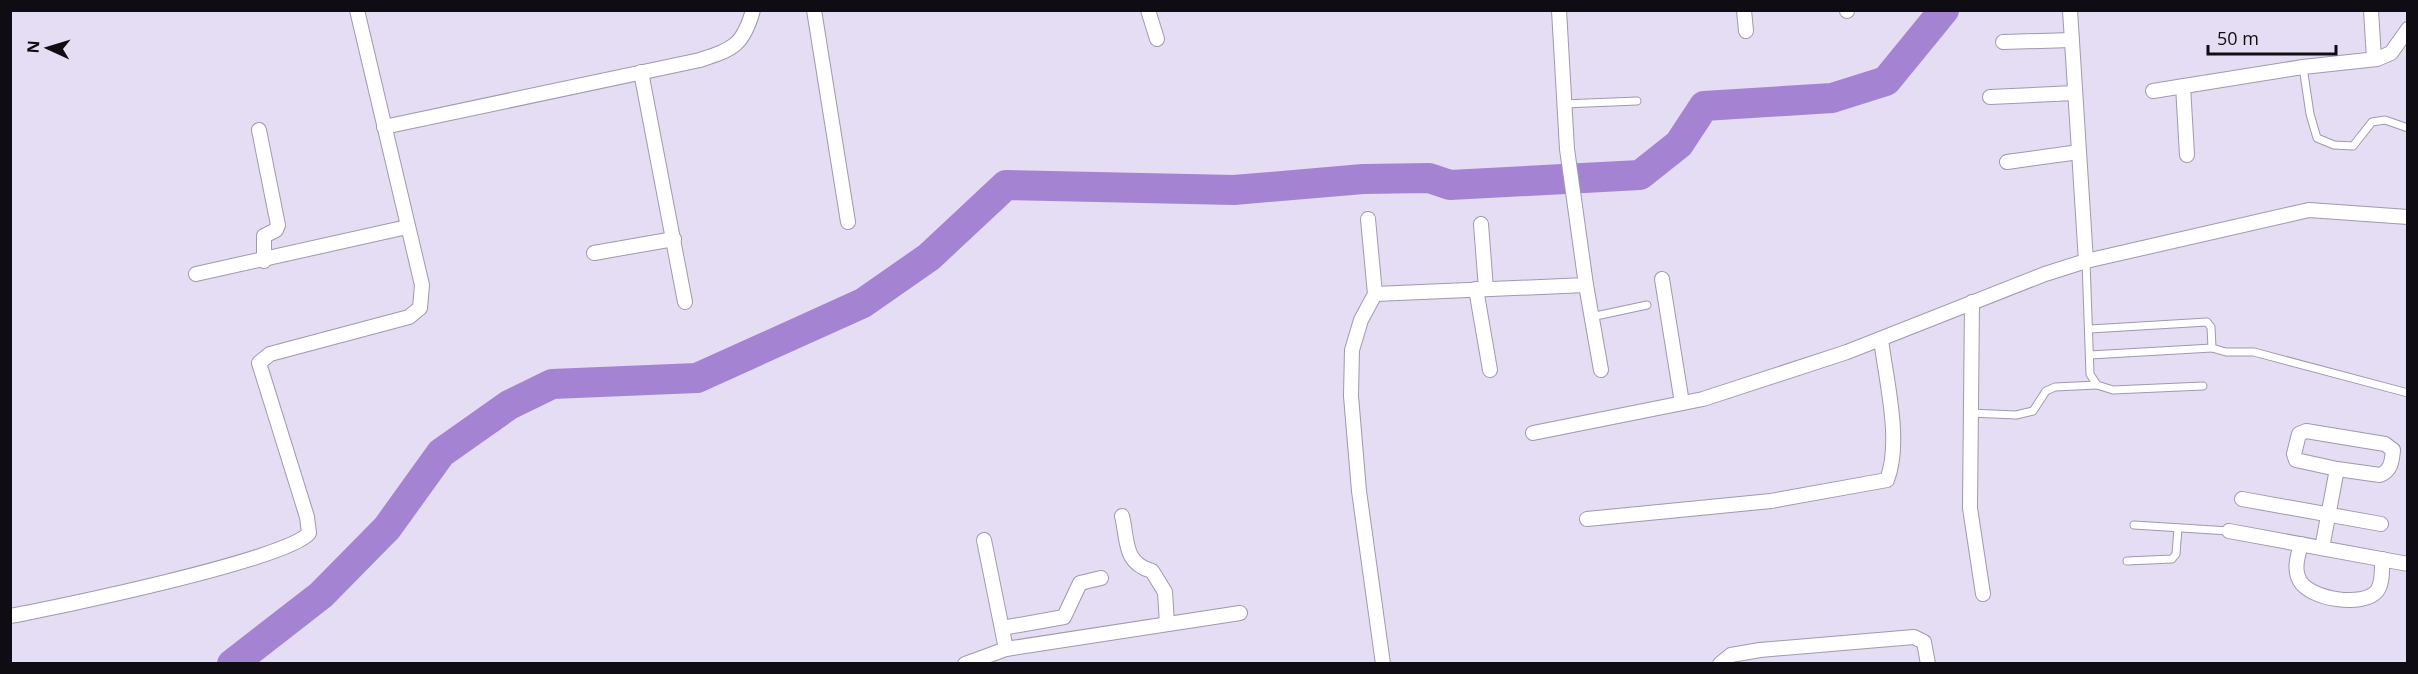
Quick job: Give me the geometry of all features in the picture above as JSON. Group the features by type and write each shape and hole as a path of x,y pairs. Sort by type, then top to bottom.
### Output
{"street":[{"path":"10,616 97,600 268,554 307,537 309,531 307,517 259,363 270,354 394,323 415,314 423,300 422,285 357,10"},
{"path":"384,127 700,60 738,45 747,32 753,10"},
{"path":"814,10 848,222"},
{"path":"1148,10 1157,39"},
{"path":"1559,10 1567,149 1586,285 1601,370"},
{"path":"1744,10 1746,31"},
{"path":"2070,10 2086,261"},
{"path":"2371,10 2374,59"},
{"path":"2153,91 2303,67 2374,59 2391,53 2408,29"},
{"path":"2003,42 2072,40"},
{"path":"641,72 685,302"},
{"path":"2183,86 2187,155"},
{"path":"1989,96 2075,93"},
{"path":"259,130 278,225 276,230 264,236 264,261"},
{"path":"2007,162 2079,152"},
{"path":"1533,433 1703,399 1881,339 2045,274 2086,261 2308,210 2408,217"},
{"path":"1368,219 1375,294 1361,320 1352,350 1351,396 1359,491 1383,663"},
{"path":"1482,224 1481,289 1490,370"},
{"path":"196,274 264,261 407,227"},
{"path":"594,253 674,239"},
{"path":"1662,279 1682,403"},
{"path":"1375,294 1586,285"},
{"path":"1972,303 1970,508 1983,594"},
{"path":"1587,519 1772,501 1887,480 1893,467 1894,442 1881,339"},
{"path":"2306,431 2385,444 2393,450 2386,473 2380,475 2337,469 2296,460 2294,454 2300,434 2306,431"},
{"path":"2322,548 2337,469"},
{"path":"2242,499 2381,524"},
{"path":"1122,516 1127,548 1132,558 1139,567 1152,571 1165,592 1167,624"},
{"path":"2229,531 2408,564"},
{"path":"984,540 1006,649"},
{"path":"2301,544 2296,563 2300,581 2309,591 2332,599 2364,601 2376,592 2380,584 2382,559"},
{"path":"1002,628 1064,617 1080,582 1101,578"},
{"path":"965,663 1006,649 1239,613"},
{"path":"1720,663 1731,655 1760,650 1914,637 1924,642 1928,663"}],"lane":[{"path":"2303,67 2310,114 2317,138 2334,145 2353,146 2372,122 2385,120 2408,128"},
{"path":"1564,104 1637,101"},
{"path":"2086,261 2090,374 2097,385"},
{"path":"1591,317 1647,305"},
{"path":"2090,329 2202,321 2207,322 2211,327 2212,348"},
{"path":"2090,356 2212,348 2226,352 2254,352 2408,393"},
{"path":"1970,412 2016,416 2033,411 2046,391 2055,387 2097,385 2113,390 2203,386"},
{"path":"2134,525 2229,531"},
{"path":"2127,561 2172,559 2176,554 2178,528"}],"waterway":[{"path":"232,664 321,595 387,528 441,453 509,405 552,384 697,378 863,303 929,257 1006,185 1234,190 1363,179 1429,178 1450,185 1640,175 1679,144 1704,106 1832,98 1886,81 1944,10"}]}
